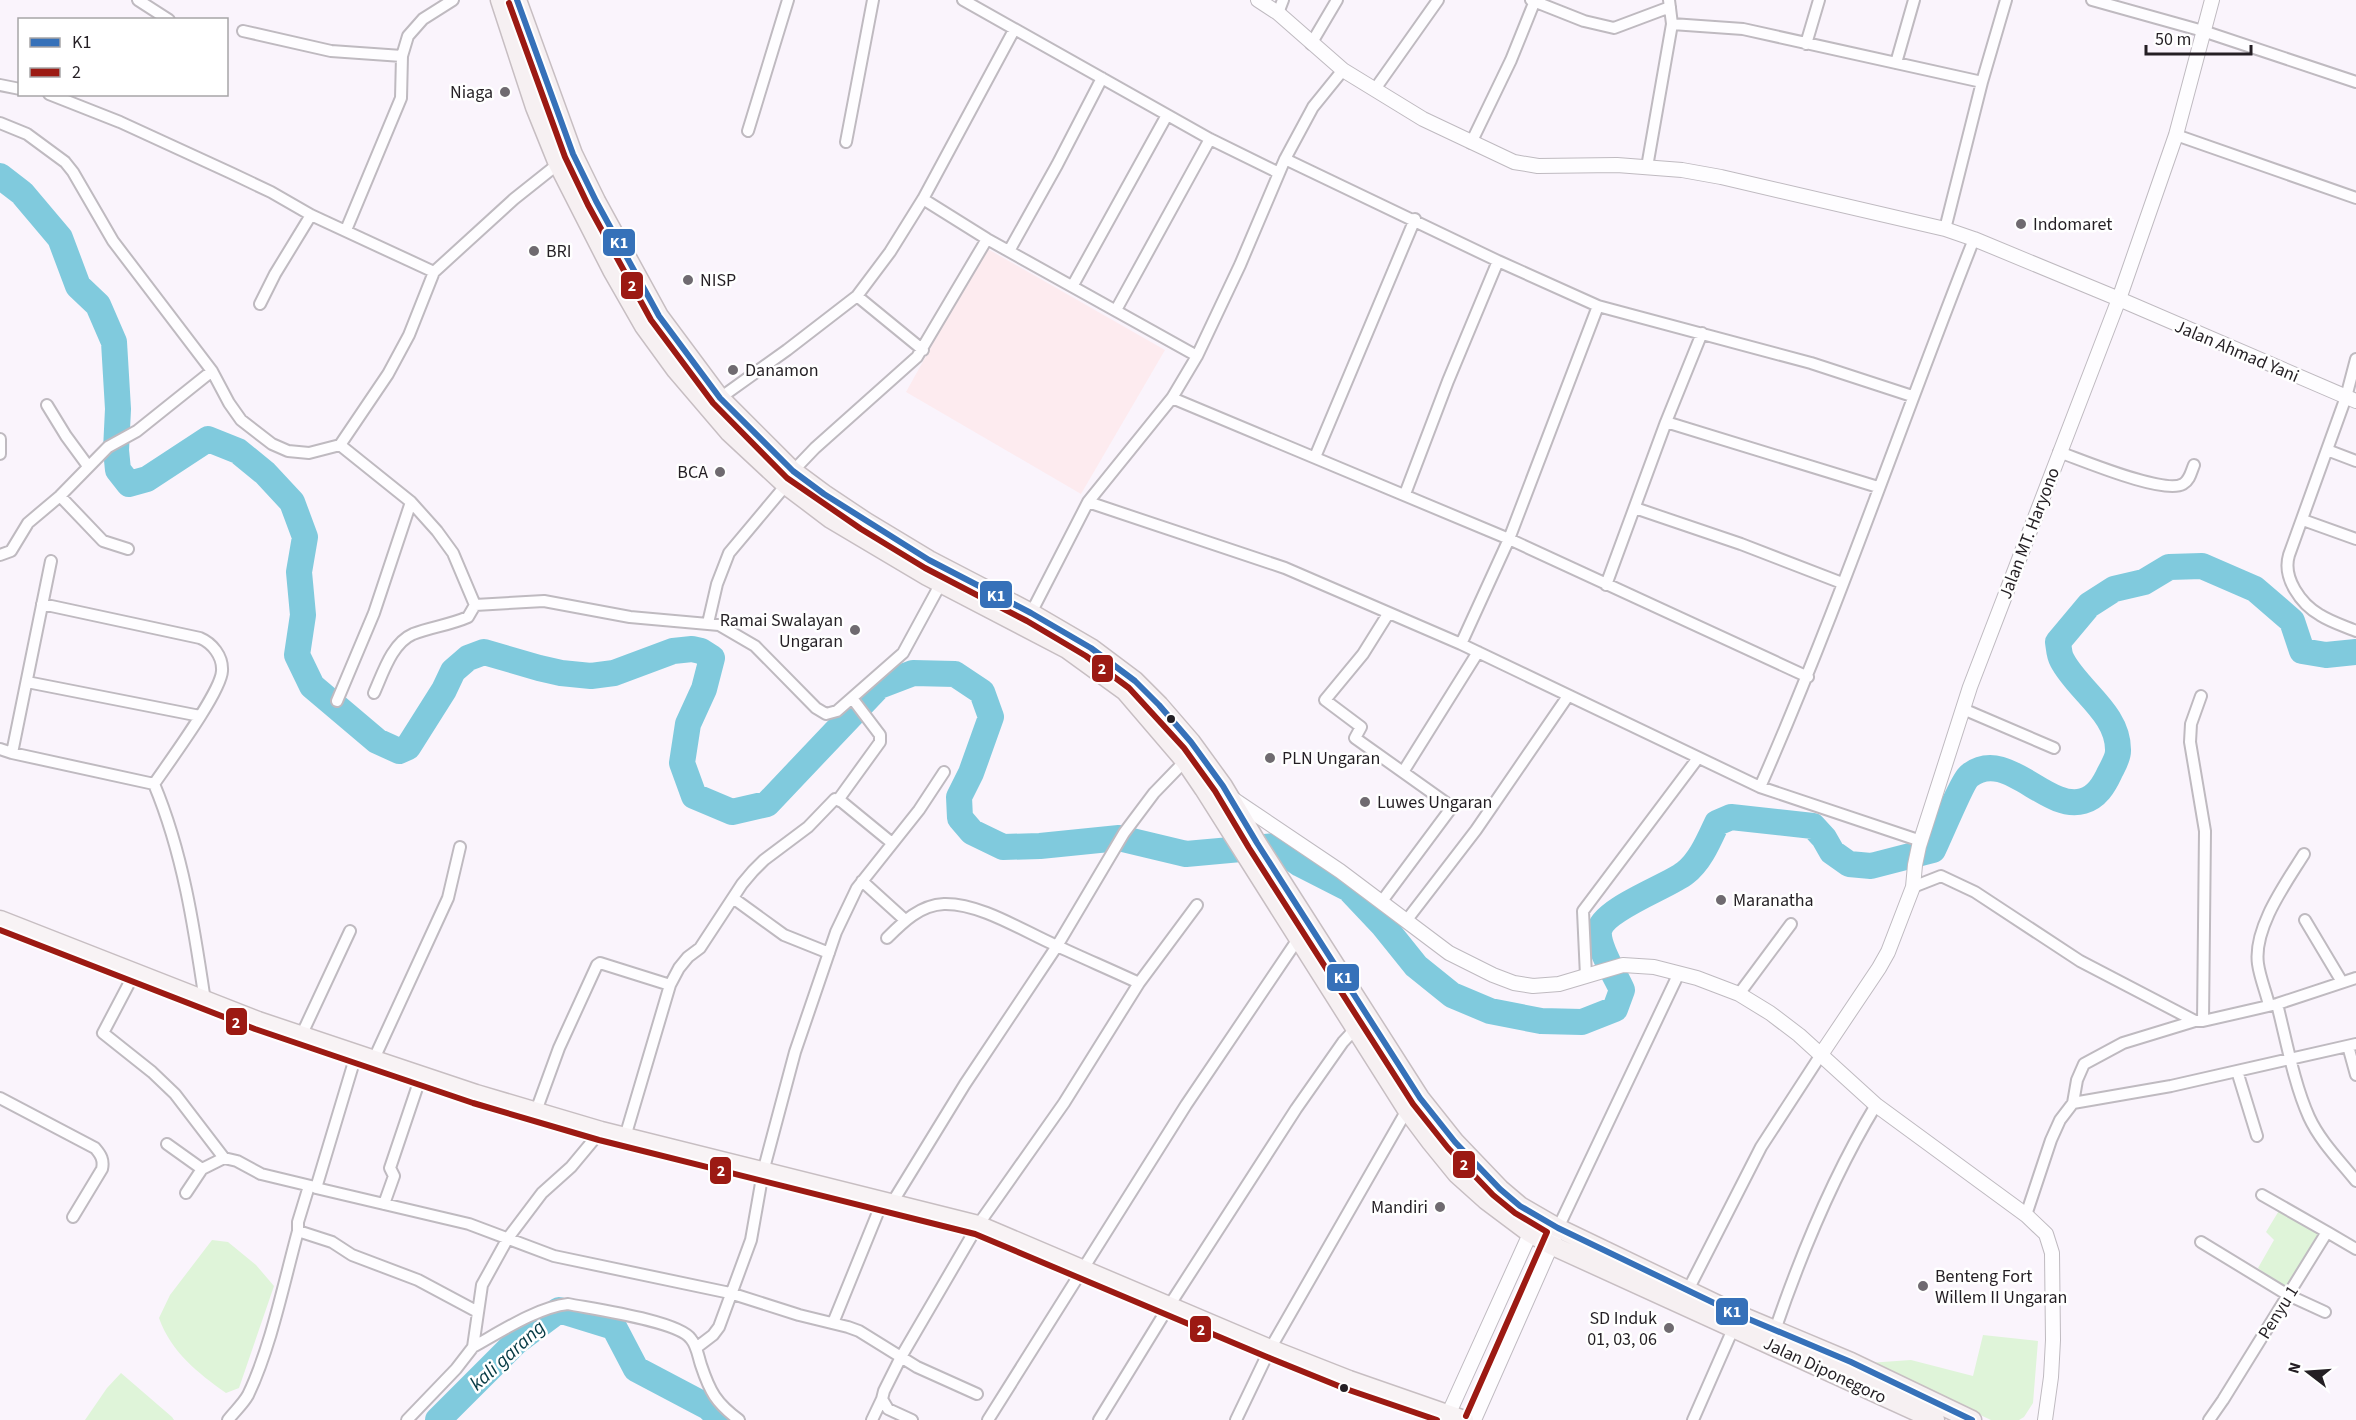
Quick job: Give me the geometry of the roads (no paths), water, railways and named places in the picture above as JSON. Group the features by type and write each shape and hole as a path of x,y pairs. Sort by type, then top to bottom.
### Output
{"highway":[{"path":"500,0 535,107 558,164 612,270 653,340 676,370 729,432 790,478 856,535 941,583 1067,649 1125,691 1185,761 1229,826 1273,882 1420,1098 1472,1161 1514,1202 1534,1226"},
{"path":"517,0 573,154 596,201 660,316 720,398 790,478 885,534 1091,648 1135,681 1191,742 1231,797 1257,843 1298,939 1407,1110 1457,1174 1486,1200 1555,1237"},
{"name":"Jalan Diponegoro","path":"1555,1237 1688,1290 1851,1362 1972,1420"},
{"name":"Jalan Diponegoro","path":"1555,1237 1733,1329 1935,1420"}],"main road":[{"path":"0,920 205,1001 421,1076 601,1131 978,1225 1426,1414 1456,1417"}],"street":[{"path":"138,0 166,18"},
{"path":"346,230 401,98 402,56 408,36 414,28 453,0"},
{"path":"748,131 788,0"},
{"path":"846,142 873,0"},
{"path":"963,0 1210,139 1279,173"},
{"name":"Jalan Ahmad Yani","path":"1258,0 1280,7 1311,44 1343,70 1423,119 1525,165 1647,167 1682,170 1945,229 2119,299 2351,399"},
{"path":"1311,44 1337,0"},
{"path":"1375,89 1437,0"},
{"path":"1806,44 1819,0"},
{"path":"1896,63 1914,0"},
{"path":"1945,229 1982,82 2006,0"},
{"path":"2091,0 2203,31 2356,82"},
{"name":"Jalan MT. Haryono","path":"1822,1053 1879,968 1913,887 1920,844 1963,710 2059,452 2119,299 2176,135 2212,0"},
{"path":"1472,143 1510,60 1533,1 1584,21 1614,28 1669,3 1672,24 1647,167"},
{"path":"1672,24 1743,29 1982,82"},
{"path":"720,398 857,296 890,252 923,199 1014,30"},
{"path":"243,31 331,51 402,56"},
{"path":"1031,613 1088,502 1172,398 1197,356 1240,265 1285,159 1312,106 1343,70"},
{"path":"1009,251 1102,78"},
{"path":"0,85 18,89"},
{"path":"54,96 231,173 311,215 435,272"},
{"path":"1073,285 1167,115"},
{"path":"0,123 27,134 65,162 113,241 212,371 241,420 272,444 298,453 340,445 375,395 399,354 435,272 488,222 558,164"},
{"path":"2176,135 2356,198"},
{"path":"1116,310 1210,139"},
{"path":"1285,159 1598,306 1811,363 1912,396"},
{"path":"923,199 987,239 1197,356"},
{"path":"260,304 275,274 311,215"},
{"path":"1315,457 1415,219"},
{"path":"708,623 717,584 729,553 815,448 830,437 923,350 987,239"},
{"path":"1760,786 1808,677 1912,396 1974,239"},
{"path":"1405,494 1448,381 1498,261"},
{"path":"857,296 923,350"},
{"path":"1461,644 1509,539 1598,306"},
{"path":"1606,585 1701,333"},
{"path":"2356,359 2351,399 2327,450 2287,562 2287,575 2290,581 2314,612 2356,631"},
{"path":"0,555 11,551 18,543 22,529 60,496 108,447 137,431 212,371"},
{"path":"1172,398 1509,539 1808,677"},
{"path":"47,405 88,465"},
{"path":"1666,422 1878,487"},
{"path":"0,439 0,454"},
{"path":"340,445 411,502 437,531 453,553 475,605"},
{"path":"2327,450 2356,461"},
{"path":"2059,452 2160,486 2181,486 2188,480 2194,465"},
{"path":"60,496 103,540 128,549"},
{"path":"337,701 374,613 411,502"},
{"path":"1088,502 1285,568 1461,644 1760,786 1920,844"},
{"path":"1635,508 1741,544 1842,583"},
{"path":"2303,520 2356,539"},
{"path":"12,753 51,561"},
{"path":"475,605 544,601 586,611 708,623 729,629 755,646 823,713 831,714 903,653 941,583"},
{"path":"42,604 200,638 215,649 222,670 214,693 154,784"},
{"path":"374,693 387,663 398,646 411,634 468,617 475,605"},
{"path":"1382,901 1452,807 1355,738 1361,727 1324,700 1363,654 1388,614"},
{"path":"1403,772 1478,652"},
{"path":"27,681 200,716"},
{"path":"1406,921 1476,830 1568,696"},
{"path":"2199,1022 2205,831 2190,742 2191,724 2201,696"},
{"path":"625,1137 670,985 679,968 700,948 742,884 764,860 808,827 832,801 838,800 880,742 880,735 852,698"},
{"path":"1963,710 2054,748"},
{"path":"0,748 12,753 154,784"},
{"path":"1592,974 1583,911 1698,758"},
{"path":"833,1323 888,1202 1057,946 1124,833 1154,793 1185,761"},
{"path":"696,1348 719,1328 751,1240 763,1172 795,1052 848,905 862,881 919,810 944,772"},
{"path":"154,784 171,827 181,864 205,1001"},
{"path":"1231,797 1382,901 1449,953 1514,983 1533,986 1558,984 1623,965 1654,967 1679,973 1739,994 1770,1013 1822,1053 1876,1105 2026,1215 2046,1234 2052,1253 2053,1340 2045,1420"},
{"path":"838,800 892,843"},
{"path":"228,1420 247,1397 255,1376 277,1309 298,1231 298,1222 312,1187 365,1058 448,898 460,847"},
{"path":"2304,854 2277,897 2264,925 2258,963 2309,1117 2325,1142 2356,1181"},
{"path":"1913,887 1941,876 1966,888 2080,961 2199,1022"},
{"path":"862,881 905,920"},
{"path":"733,898 784,935 829,953"},
{"path":"887,938 905,920 931,906 956,905 1003,920 1139,983"},
{"path":"872,1420 901,1357 978,1225 1064,1103 1139,983 1197,905"},
{"path":"2305,920 2342,982"},
{"path":"1739,994 1791,924"},
{"path":"301,1036 350,931"},
{"path":"988,1420 1186,1105 1298,939"},
{"path":"536,1111 559,1048 597,965 600,963 670,985"},
{"path":"1474,1420 1555,1237 1679,973"},
{"path":"135,974 103,1033 152,1072 175,1095 224,1158"},
{"path":"2026,1215 2051,1140 2060,1120 2073,1103 2076,1080 2087,1061 2122,1044 2273,1004 2356,978"},
{"path":"1099,1420 1296,1108 1343,1042 1356,1028"},
{"path":"2073,1103 2159,1088 2352,1045 2356,1075"},
{"path":"1688,1290 1761,1147 1822,1053"},
{"path":"2237,1071 2257,1136"},
{"path":"384,1204 394,1176 390,1168 421,1076"},
{"path":"2,1103 95,1148 101,1155 102,1169 73,1217"},
{"path":"1775,1330 1795,1272 1828,1193 1876,1105"},
{"path":"1236,1420 1270,1350 1407,1110"},
{"path":"407,1420 456,1369 473,1347 476,1336 476,1311 482,1285 508,1238 542,1193 571,1167 601,1131"},
{"path":"167,1144 202,1168"},
{"path":"186,1193 202,1168 224,1158 237,1161 261,1174 469,1224 554,1256 730,1293 859,1331 901,1357 977,1394"},
{"path":"2262,1195 2356,1250"},
{"path":"1456,1417 1491,1318 1534,1226"},
{"path":"298,1231 332,1242 352,1255 418,1280 476,1311"},
{"name":"Penyu 1","path":"2209,1420 2327,1232"},
{"path":"2201,1242 2288,1295 2325,1312"},
{"path":"473,1347 550,1308 568,1304 657,1322 683,1330 692,1339 709,1390 722,1407 739,1420"},
{"path":"1491,1318 1514,1328"},
{"path":"1693,1420 1733,1329"},
{"path":"882,1399 888,1409 912,1420"}],"waterway":[{"path":"0,176 22,193 60,238 78,286 98,305 114,342 118,409 116,450 118,470 129,484 147,479 208,439 238,451 265,473 292,502 305,537 299,572 303,615 297,655 312,686 377,741 399,751 408,747 444,690 453,671 468,658 484,652 561,673 591,676 614,673 673,651 692,649 701,651 712,658 704,689 688,724 682,763 694,796 732,812 767,804 879,686 913,673 955,674 982,692 991,717 971,773 959,797 960,818 972,832 1003,847 1040,846 1119,838 1186,854 1274,846 1300,864 1349,889 1383,925 1416,966 1452,995 1490,1011 1541,1021 1582,1022 1615,1009 1622,990 1601,945 1599,931 1603,923 1623,907 1685,873 1700,857 1717,823 1731,817 1813,826 1824,838 1832,852 1849,864 1871,866 1933,850 1966,780 1983,769 1997,769 2012,774 2055,798 2069,802 2083,801 2092,797 2103,786 2116,759 2117,737 2105,714 2062,660 2058,642 2089,605 2114,589 2144,582 2169,567 2202,566 2255,589 2292,621 2302,651 2326,655 2356,652"},
{"name":"kali garang","path":"438,1420 516,1342 559,1310 614,1327 636,1369 708,1407 722,1420"}],"place":[{"name":"Niaga","path":"505,92"},
{"name":"Indomaret","path":"2021,224"},
{"name":"BRI","path":"534,251"},
{"name":"NISP","path":"688,280"},
{"name":"Danamon","path":"733,370"},
{"name":"BCA","path":"720,472"},
{"name":"Ramai Swalayan Ungaran","path":"855,630"},
{"name":"PLN Ungaran","path":"1270,758"},
{"name":"Luwes Ungaran","path":"1365,802"},
{"name":"Maranatha","path":"1721,900"},
{"name":"Mandiri","path":"1440,1207"},
{"name":"Benteng Fort Willem II Ungaran","path":"1923,1286"},
{"name":"SD Induk 01, 03, 06","path":"1669,1328"}]}
